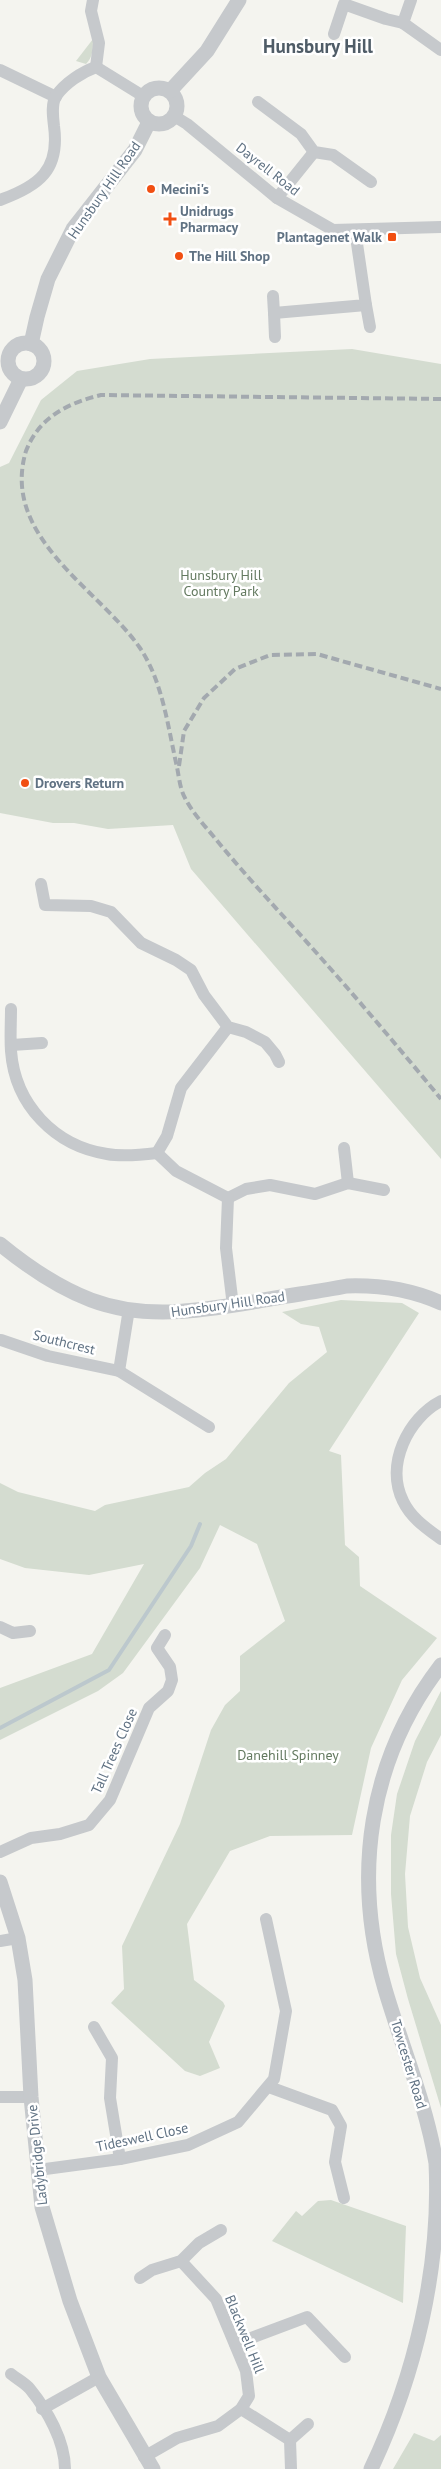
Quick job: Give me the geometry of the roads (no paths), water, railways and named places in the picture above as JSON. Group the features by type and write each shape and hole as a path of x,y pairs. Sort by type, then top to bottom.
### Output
{"street":[{"path":"93,0 91,12 99,44 96,66"},
{"path":"170,91 207,51 239,0"},
{"path":"403,23 411,0"},
{"path":"334,34 344,4 386,20 403,23 441,50"},
{"path":"96,66 143,96"},
{"path":"0,200 22,192 40,180 52,164 56,145 53,112 56,97 76,78 96,66"},
{"path":"0,70 56,97"},
{"path":"159,87 170,91 177,101 174,116 164,124 149,122 141,112 143,96 153,88 159,87"},
{"path":"258,102 301,134 314,152 333,155 371,182"},
{"name":"Dayrell Road","path":"174,116 187,124 276,198 333,230 441,227"},
{"name":"Hunsbury Hill Road","path":"31,344 48,279 74,229 135,150 149,122"},
{"path":"276,198 314,152"},
{"path":"356,230 370,327"},
{"path":"273,296 275,338"},
{"path":"274,313 366,305"},
{"path":"19,344 31,344 41,350 44,355 44,367 32,379 21,379 11,372 5,352 19,344"},
{"path":"0,422 21,379"},
{"path":"41,884 45,905 91,906 111,912 141,943 176,960 191,970 212,1007 228,1028 246,1032 265,1042 279,1062"},
{"path":"11,1009 12,1045 21,1090 30,1109 46,1126 64,1140 85,1150 109,1155 157,1153 176,1171 228,1198"},
{"path":"157,1153 167,1136 181,1088 228,1028"},
{"path":"12,1045 42,1043"},
{"path":"344,1148 348,1183"},
{"path":"228,1198 246,1189 270,1185 314,1194 348,1183 384,1190"},
{"path":"228,1198 226,1248 234,1306"},
{"name":"Hunsbury Hill Road","path":"0,1244 29,1268 58,1286 92,1300 129,1310 165,1313 234,1306 347,1286 399,1290 441,1303"},
{"path":"119,1371 129,1310"},
{"name":"Southcrest","path":"2,1340 48,1356 119,1371 209,1427"},
{"path":"441,1401 423,1413 408,1430 399,1452 397,1474 402,1499 410,1513 441,1539"},
{"path":"0,1627 13,1633 30,1631"},
{"name":"Tall Trees Close","path":"0,1852 32,1838 60,1834 89,1825 110,1800 149,1708 168,1691 172,1680 170,1667 157,1648 165,1635"},
{"name":"Towcester Road","path":"371,2469 388,2433 414,2363 435,2280 439,2220 436,2164 423,2105 385,1988 370,1922 368,1871 373,1817 384,1771 402,1726 422,1690 441,1665"},
{"name":"Ladybridge Drive","path":"0,1882 18,1938 25,1980 31,2097 42,2207 70,2301 99,2377 148,2463"},
{"name":"Tideswell Close","path":"38,2170 120,2159 188,2145 238,2122 274,2079 286,2011 266,1919"},
{"path":"0,1941 18,1938"},
{"path":"94,2027 112,2058 110,2098 120,2159"},
{"path":"269,2087 332,2110 341,2126 335,2162 344,2198"},
{"path":"0,2097 31,2097"},
{"path":"140,2278 152,2270 181,2261 199,2243 221,2230"},
{"name":"Blackwell Hill","path":"181,2261 216,2299 235,2344 249,2383 249,2396 241,2409"},
{"path":"235,2344 307,2317 344,2357"},
{"path":"12,2374 29,2387 42,2409 62,2446 65,2469"},
{"path":"42,2409 99,2377"},
{"path":"148,2463 177,2438 218,2426 241,2409 290,2440"},
{"path":"290,2440 308,2424"},
{"path":"290,2440 291,2469"}],"waterway":[{"path":"0,1728 109,1670 191,1546 200,1524"}],"railway":[{"path":"441,399 101,395 66,407 47,420 32,439 26,451 22,482 27,510 40,536 58,560 122,626 148,661 164,706 182,791 191,808 240,868 345,985 441,1099"},
{"path":"179,766 184,731 204,698 235,669 270,655 317,654 441,689"}],"place":[{"name":"Mecini's","path":"151,189"},
{"name":"Unidrugs Pharmacy","path":"170,219"},
{"name":"Plantagenet Walk","path":"392,237"},
{"name":"The Hill Shop","path":"179,256"},
{"name":"Drovers Return","path":"25,783"}],"district":[{"name":"Hunsbury Hill","path":"318,46"}],"park label":[{"name":"Hunsbury Hill Country Park","path":"221,584"},
{"name":"Danehill Spinney","path":"288,1755"}]}
